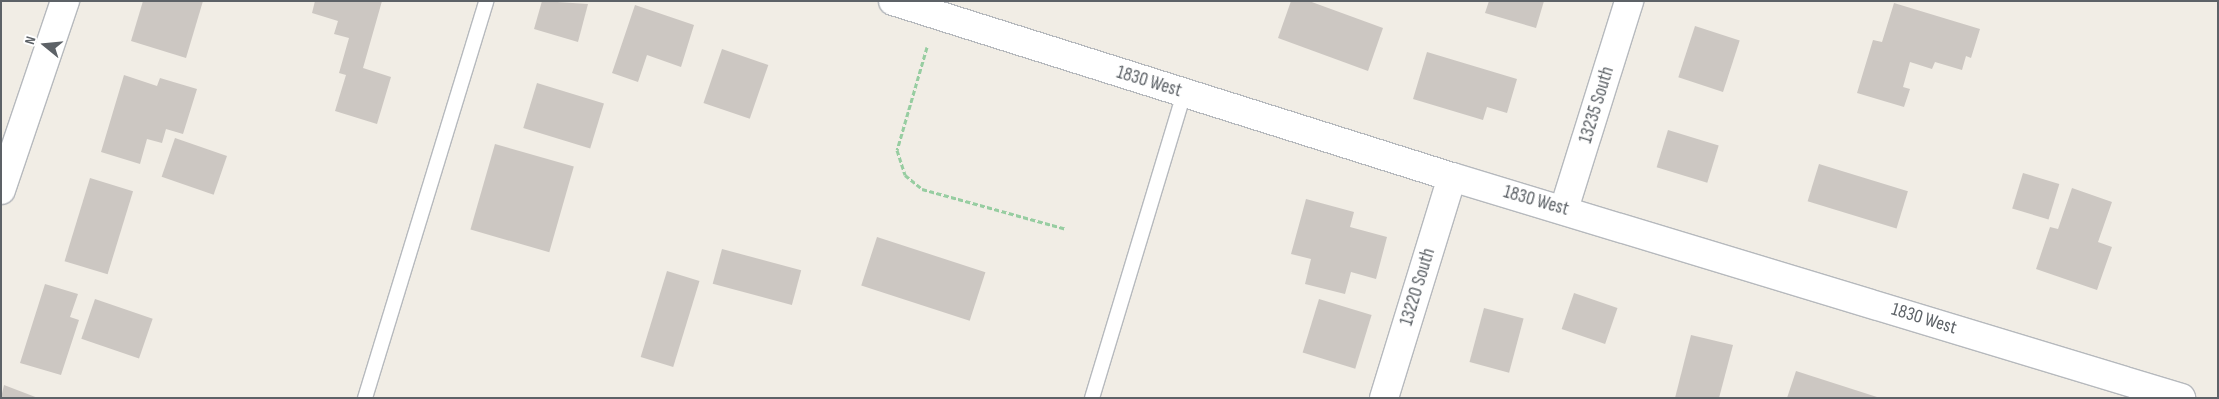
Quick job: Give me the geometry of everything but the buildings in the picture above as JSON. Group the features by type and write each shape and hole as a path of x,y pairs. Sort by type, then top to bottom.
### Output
{"street":[{"path":"1,190 66,1"},
{"name":"1830 West","path":"893,1 1452,177 1564,209 2181,398"},
{"name":"13235 South","path":"1564,209 1628,1"},
{"name":"13220 South","path":"1384,398 1452,177"}],"lane":[{"path":"365,398 486,1"},
{"path":"1092,398 1184,93"}],"path":[{"path":"927,46 897,150 905,175 922,189 1066,229"}]}
